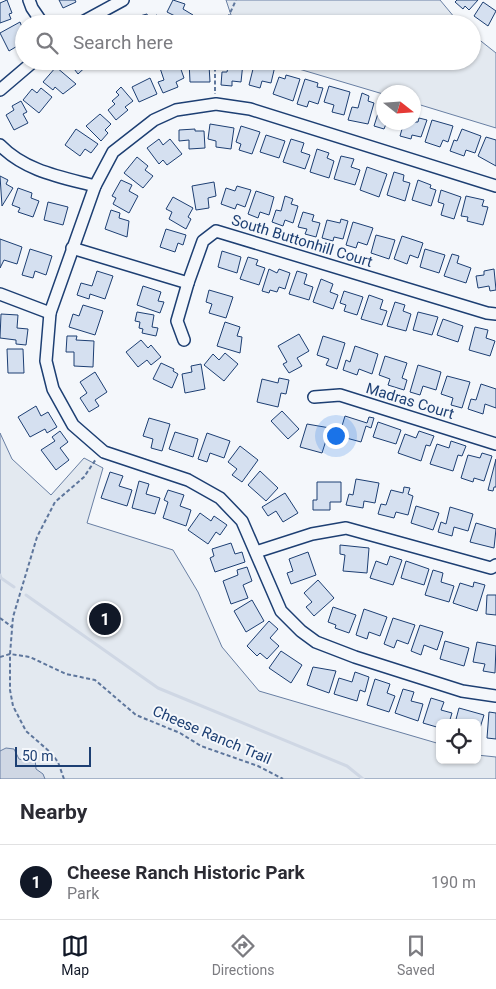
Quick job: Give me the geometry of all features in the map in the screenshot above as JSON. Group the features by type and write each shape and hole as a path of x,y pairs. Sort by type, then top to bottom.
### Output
{"street":[{"path":"29,0 37,15"},
{"path":"96,15 123,0"},
{"path":"0,90 23,70"},
{"path":"496,186 250,109 216,104 176,110 154,120 113,152 95,186 50,313 46,361 53,389 73,425 104,452 188,480 220,498 242,521 281,611 301,631 316,642 462,691 496,696"},
{"path":"0,145 10,155 37,169 95,186"},
{"name":"South Buttonhill Court","path":"184,340 177,321 188,283 203,240 216,231 487,313 496,314"},
{"path":"72,248 188,283"},
{"path":"0,294 50,313"},
{"name":"Madras Court","path":"314,397 340,395 496,444"},
{"path":"256,552 312,534 346,528 491,568 496,565"}],"path":[{"path":"229,15 236,0"},
{"path":"215,70 216,104"},
{"path":"64,779 58,762 19,722 10,690 12,627 23,578 34,545 54,502 84,477 94,460 104,452"},
{"path":"0,618 12,627"},
{"name":"Cheese Ranch Trail","path":"0,657 10,654 30,657 66,674 95,680 136,715 180,733 201,746 258,766 283,779"}],"shaded area":[{"path":"226,0 440,0 452,15 231,15"},
{"path":"481,41 496,53 496,128 421,105 421,85 376,85 376,92 302,70 481,70"},
{"path":"0,433 12,459 51,495 84,458 103,468 87,523 173,550 198,592 222,647 259,691 436,743 436,764 481,764 481,755 496,757 496,779 0,779"},
{"path":"6,748 14,749 19,759 35,758 36,769 43,774 45,779 0,779 0,751"}],"building":[{"path":"7,0 12,13 9,14 11,19 0,23 0,3"},
{"path":"59,0 75,0 76,2 63,8"},
{"path":"173,0 185,4 183,9 193,15 173,15 167,12"},
{"path":"457,0 478,0 469,10 465,6 463,9 455,2"},
{"path":"483,2 496,11 488,26 481,21 481,15 475,15"},
{"path":"15,25 15,47 9,51 0,33"},
{"path":"53,70 60,70 76,84 63,94 55,87 53,90 43,82"},
{"path":"161,70 181,70 184,78 176,82 178,87 163,93 158,82 164,80"},
{"path":"189,70 209,70 210,82 190,82"},
{"path":"227,70 242,70 241,82 232,81 232,86 221,85 222,72 227,72"},
{"path":"253,70 274,70 271,83 262,81 260,88 249,85"},
{"path":"286,75 300,79 293,101 273,94 279,77 285,79"},
{"path":"150,78 157,94 139,102 132,87"},
{"path":"305,79 318,83 317,87 323,88 318,104 309,101 307,107 297,104"},
{"path":"329,86 350,92 344,115 332,112 334,105 324,102"},
{"path":"121,87 133,101 125,107 128,110 116,120 108,110 115,104 112,101 119,95 116,92"},
{"path":"41,88 52,97 39,113 23,100 32,89 37,93"},
{"path":"362,93 369,96 368,101 374,103 368,124 348,120 352,107 358,108"},
{"path":"21,101 27,112 23,114 28,123 14,130 6,115 14,110 12,106"},
{"path":"100,114 111,124 105,130 108,133 101,141 86,126"},
{"path":"421,118 427,120 421,137 412,135 411,139 400,136 402,130 421,130"},
{"path":"432,120 453,126 448,142 443,140 440,147 425,142"},
{"path":"210,124 234,128 231,149 216,147 216,141 208,139"},
{"path":"241,126 260,132 252,154 239,150 241,144 236,142"},
{"path":"76,129 98,144 91,153 85,149 80,156 65,145"},
{"path":"195,129 195,131 204,131 205,148 189,149 189,140 179,141 179,130"},
{"path":"462,129 481,136 475,153 466,150 464,156 450,151 454,140 457,141"},
{"path":"266,135 285,141 279,158 260,152"},
{"path":"486,137 496,140 496,166 478,156"},
{"path":"159,139 163,145 170,139 182,154 167,165 163,160 159,164 147,148"},
{"path":"291,139 304,143 301,152 310,155 305,169 283,162"},
{"path":"317,149 329,153 327,158 334,161 329,178 310,172"},
{"path":"341,156 354,159 351,167 360,170 355,185 334,179"},
{"path":"137,157 148,166 145,170 153,176 143,188 124,173"},
{"path":"367,167 387,174 379,197 360,190"},
{"path":"394,172 404,175 403,181 410,183 405,201 387,195"},
{"path":"0,176 8,180 6,184 13,188 2,206"},
{"path":"121,180 132,185 129,191 138,196 129,213 113,204 116,198 112,196"},
{"path":"418,180 431,185 430,188 436,190 431,206 412,200"},
{"path":"214,182 216,196 208,198 209,208 196,210 192,186"},
{"path":"237,186 251,190 245,207 237,204 235,209 221,204 226,188 235,191"},
{"path":"18,188 32,193 31,198 39,201 33,217 18,212 20,208 12,205"},
{"path":"441,190 461,197 454,219 441,215 444,204 438,202"},
{"path":"256,191 274,197 269,215 260,212 258,218 248,214"},
{"path":"285,196 293,199 291,204 298,206 293,223 285,220 283,226 272,222 276,210 281,211"},
{"path":"466,196 484,200 482,206 488,207 483,225 467,221 468,217 461,216"},
{"path":"173,197 193,208 188,217 191,219 186,229 169,219 172,212 166,209"},
{"path":"48,202 68,207 63,225 44,220"},
{"path":"111,210 120,213 119,218 129,221 127,237 105,229"},
{"path":"303,212 314,215 312,221 320,223 316,237 305,234 307,229 298,227"},
{"path":"341,219 348,221 343,239 334,237 333,241 322,238 327,220 340,223"},
{"path":"353,222 373,228 367,245 358,242 356,248 346,245"},
{"path":"166,229 186,235 183,245 178,243 175,252 160,247"},
{"path":"376,235 395,240 389,259 371,253"},
{"path":"402,236 423,243 418,258 410,255 407,264 394,259"},
{"path":"0,239 22,247 17,264 4,260 0,268"},
{"path":"30,249 52,256 46,275 35,271 33,278 22,275"},
{"path":"425,249 445,255 439,273 420,267"},
{"path":"222,251 241,257 237,273 218,267"},
{"path":"452,254 459,256 457,263 471,268 466,283 444,276"},
{"path":"248,257 258,260 256,265 265,268 259,285 240,279"},
{"path":"269,269 277,273 279,269 290,273 285,289 279,287 277,292 270,290 269,293 262,291"},
{"path":"494,269 496,290 490,291 489,286 478,288 476,276 484,275 484,271"},
{"path":"97,271 113,276 105,299 90,294 89,299 77,295 81,283 92,286"},
{"path":"297,271 307,274 304,284 313,287 309,300 289,294"},
{"path":"321,279 333,284 330,292 338,295 333,309 313,302"},
{"path":"143,286 161,292 158,301 164,302 160,313 137,305"},
{"path":"209,290 233,297 226,318 209,313 212,304 206,302"},
{"path":"344,291 363,297 357,315 344,311 346,305 340,303"},
{"path":"369,295 383,300 380,309 387,311 382,325 361,319"},
{"path":"395,302 405,305 403,311 411,314 406,331 387,326"},
{"path":"83,305 103,311 95,335 69,327 73,314 79,316"},
{"path":"137,312 154,315 152,327 158,328 156,336 142,333 143,329 139,328 140,322 135,321"},
{"path":"418,312 438,317 432,335 413,330"},
{"path":"1,314 18,315 17,328 28,329 26,345 16,344 16,340 0,338"},
{"path":"443,319 463,326 458,342 437,335"},
{"path":"225,322 240,327 237,336 242,337 240,353 217,346"},
{"path":"475,327 488,330 486,338 495,341 490,356 469,350"},
{"path":"299,334 309,351 297,358 302,366 289,373 283,364 287,362 278,346"},
{"path":"67,336 77,336 76,340 94,341 93,367 74,366 74,352 66,352"},
{"path":"323,336 345,343 337,369 326,365 329,359 317,355"},
{"path":"141,340 148,348 151,345 161,357 151,365 147,360 138,367 126,352"},
{"path":"355,346 378,354 372,374 359,369 357,375 343,370 346,360 350,362"},
{"path":"7,349 23,349 24,373 8,373"},
{"path":"225,353 238,364 224,381 204,365 213,354 219,360"},
{"path":"385,356 407,363 402,378 407,380 404,390 388,385 390,379 379,375"},
{"path":"161,363 174,369 173,371 178,374 172,388 153,379"},
{"path":"201,364 205,389 185,393 182,374 192,372 191,366"},
{"path":"418,365 441,372 436,390 423,386 420,395 410,392"},
{"path":"95,372 107,392 95,400 99,406 89,412 80,398 87,393 80,382"},
{"path":"447,376 470,382 462,408 451,405 453,398 441,394"},
{"path":"279,378 289,380 286,394 281,393 278,407 257,402 262,379 278,383"},
{"path":"481,384 496,389 496,408 485,404 483,414 468,409 471,399 476,400"},
{"path":"36,406 41,416 48,412 57,427 47,433 45,429 30,437 18,417"},
{"path":"282,411 299,429 288,439 271,421"},
{"path":"345,416 367,423 369,417 374,418 371,428 366,426 361,442 339,436"},
{"path":"149,418 170,424 162,451 151,448 153,439 143,436"},
{"path":"378,422 401,430 396,444 373,437"},
{"path":"307,424 330,428 322,453 300,447"},
{"path":"60,431 68,442 60,448 69,460 56,470 41,450 55,441 52,437"},
{"path":"419,431 434,436 430,446 426,445 421,461 398,453 405,434 416,438"},
{"path":"175,432 198,439 193,457 169,449"},
{"path":"207,433 230,441 224,458 210,453 207,462 198,459"},
{"path":"451,441 466,446 462,456 458,455 453,471 430,464 437,444 449,448"},
{"path":"240,446 258,460 242,482 232,475 237,469 228,462"},
{"path":"482,453 492,456 484,481 474,478 473,482 461,478 468,455 480,458"},
{"path":"496,459 496,487 494,487 493,491 488,490"},
{"path":"260,471 278,488 266,501 248,485"},
{"path":"110,472 123,476 119,486 132,490 127,506 101,498"},
{"path":"356,479 379,483 375,503 364,501 363,508 346,505 349,494 353,495"},
{"path":"139,481 149,484 146,494 160,498 155,514 132,508"},
{"path":"317,482 341,482 341,502 330,502 330,510 313,510 313,500 317,500"},
{"path":"404,487 410,488 408,494 413,496 408,515 396,512 394,518 378,514 381,504 386,505 391,490 403,493"},
{"path":"168,490 184,495 180,506 191,510 186,526 163,518 168,502 164,500"},
{"path":"285,493 298,513 283,522 276,511 268,516 262,507"},
{"path":"416,506 439,513 433,530 411,523"},
{"path":"450,507 473,514 468,531 454,527 452,536 438,532 441,522 446,524"},
{"path":"200,513 211,521 214,516 227,525 220,535 216,532 208,544 188,530"},
{"path":"476,523 496,529 494,548 470,542"},
{"path":"231,543 235,554 242,552 245,562 215,572 210,558 214,556 212,549"},
{"path":"340,545 369,548 367,573 343,571 345,555 340,554"},
{"path":"308,552 316,575 291,584 287,573 293,571 289,559"},
{"path":"390,556 402,560 393,585 370,578 376,561 387,565"},
{"path":"406,561 429,569 424,585 401,578"},
{"path":"247,567 252,581 243,585 248,598 231,604 223,581 238,575 237,570"},
{"path":"433,570 443,573 441,582 454,586 449,602 425,595"},
{"path":"318,580 334,598 314,616 306,607 312,602 304,593"},
{"path":"474,582 485,585 477,611 453,603 460,583 473,587"},
{"path":"487,595 496,595 496,615 486,614"},
{"path":"252,600 264,621 246,632 234,611"},
{"path":"333,607 356,615 349,633 335,628 336,625 328,622"},
{"path":"364,609 387,617 380,636 369,632 367,639 356,635"},
{"path":"393,618 415,625 408,644 397,640 394,648 384,644"},
{"path":"269,621 278,629 270,638 279,646 267,659 260,653 257,656 247,646"},
{"path":"420,625 443,632 437,650 424,645 421,655 411,651"},
{"path":"445,641 469,648 464,666 440,659"},
{"path":"477,642 496,646 495,673 483,671 485,664 473,662"},
{"path":"281,651 302,665 291,683 269,668"},
{"path":"313,667 336,671 329,693 307,685"},
{"path":"355,672 369,677 365,692 360,690 357,701 334,694 339,678 352,682"},
{"path":"375,679 390,684 387,693 395,696 389,712 367,705"},
{"path":"403,689 414,692 411,701 423,704 418,721 395,713"},
{"path":"431,698 444,702 441,710 452,713 450,719 436,719 436,727 423,723"},
{"path":"459,708 484,715 481,725 481,719 456,719"},
{"path":"489,712 496,713 496,739 487,738"}],"waterway":[{"path":"0,575 1,578 14,587"},
{"path":"26,595 158,688 347,766 363,779"}],"place":[{"name":"Cheese Ranch Historic Park","path":"105,619"}]}
